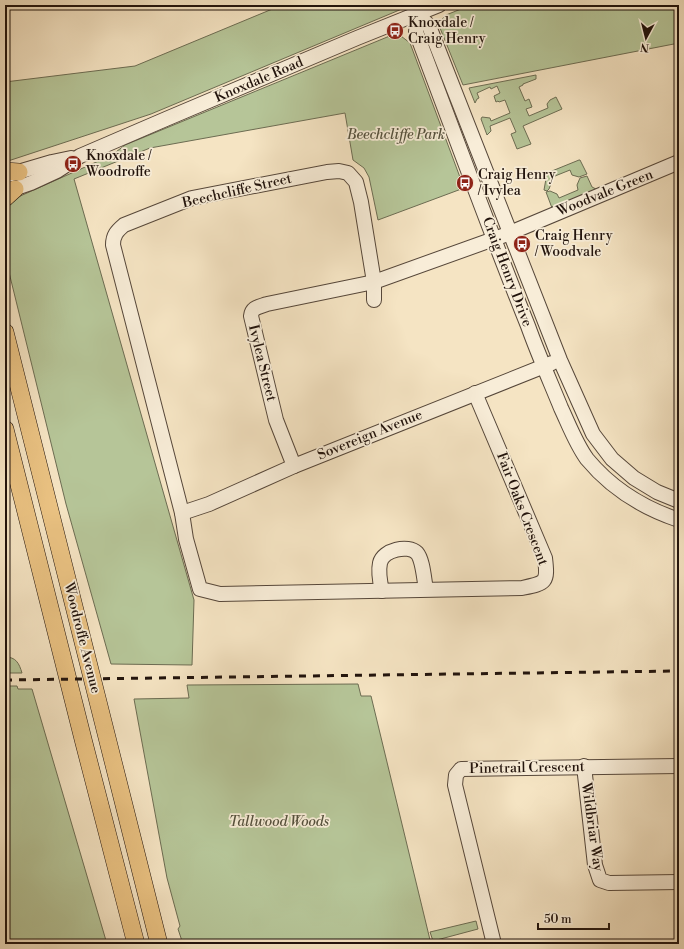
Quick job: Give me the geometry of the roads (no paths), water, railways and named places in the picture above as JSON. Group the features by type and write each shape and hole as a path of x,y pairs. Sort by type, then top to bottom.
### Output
{"main road":[{"name":"Woodroffe Avenue","path":"5,332 159,944"},
{"name":"Woodroffe Avenue","path":"5,429 136,944"},
{"path":"55,624 77,619"},
{"path":"84,743 107,738"}],"street":[{"name":"Knoxdale Road","path":"9,183 57,171 80,156 439,5"},
{"name":"Craig Henry Drive","path":"418,14 429,26 560,360 593,434 612,459 634,478 656,492 679,501"},
{"name":"Craig Henry Drive","path":"418,14 416,32 494,239 544,367 572,433 586,457 604,478 625,494 679,520"},
{"name":"Woodvale Green","path":"510,233 679,162"},
{"name":"Beechcliffe Street","path":"182,513 112,245 116,232 124,225 192,198 339,171 348,173 356,182 361,202 374,282"},
{"name":"Ivylea Street","path":"294,466 276,420 251,316 252,311 255,308 267,304 374,282 510,233"},
{"path":"374,282 374,300"},
{"name":"Sovereign Avenue","path":"182,513 209,504 294,466 560,360"},
{"name":"Fair Oaks Crescent","path":"182,513 186,539 200,589 220,594 522,588 541,584 545,580 547,573 545,558 475,393"},
{"path":"382,591 379,574 380,562 384,556 397,550 411,549 417,554 420,560 426,589"},
{"name":"Pinetrail Crescent","path":"494,944 455,785 456,775 461,769 584,766 679,766"},
{"name":"Wildbriar Way","path":"584,766 595,865 600,880 609,883 679,882"}],"railway":[{"path":"5,680 679,671"}],"place":[{"name":"Knoxdale / Craig Henry","path":"395,31"},
{"name":"Knoxdale / Woodroffe","path":"73,164"},
{"name":"Craig Henry / Ivylea","path":"465,183"},
{"name":"Craig Henry / Woodvale","path":"522,244"}],"park label":[{"name":"Beechcliffe Park","path":"396,135"},
{"name":"Tallwood Woods","path":"279,822"}]}
